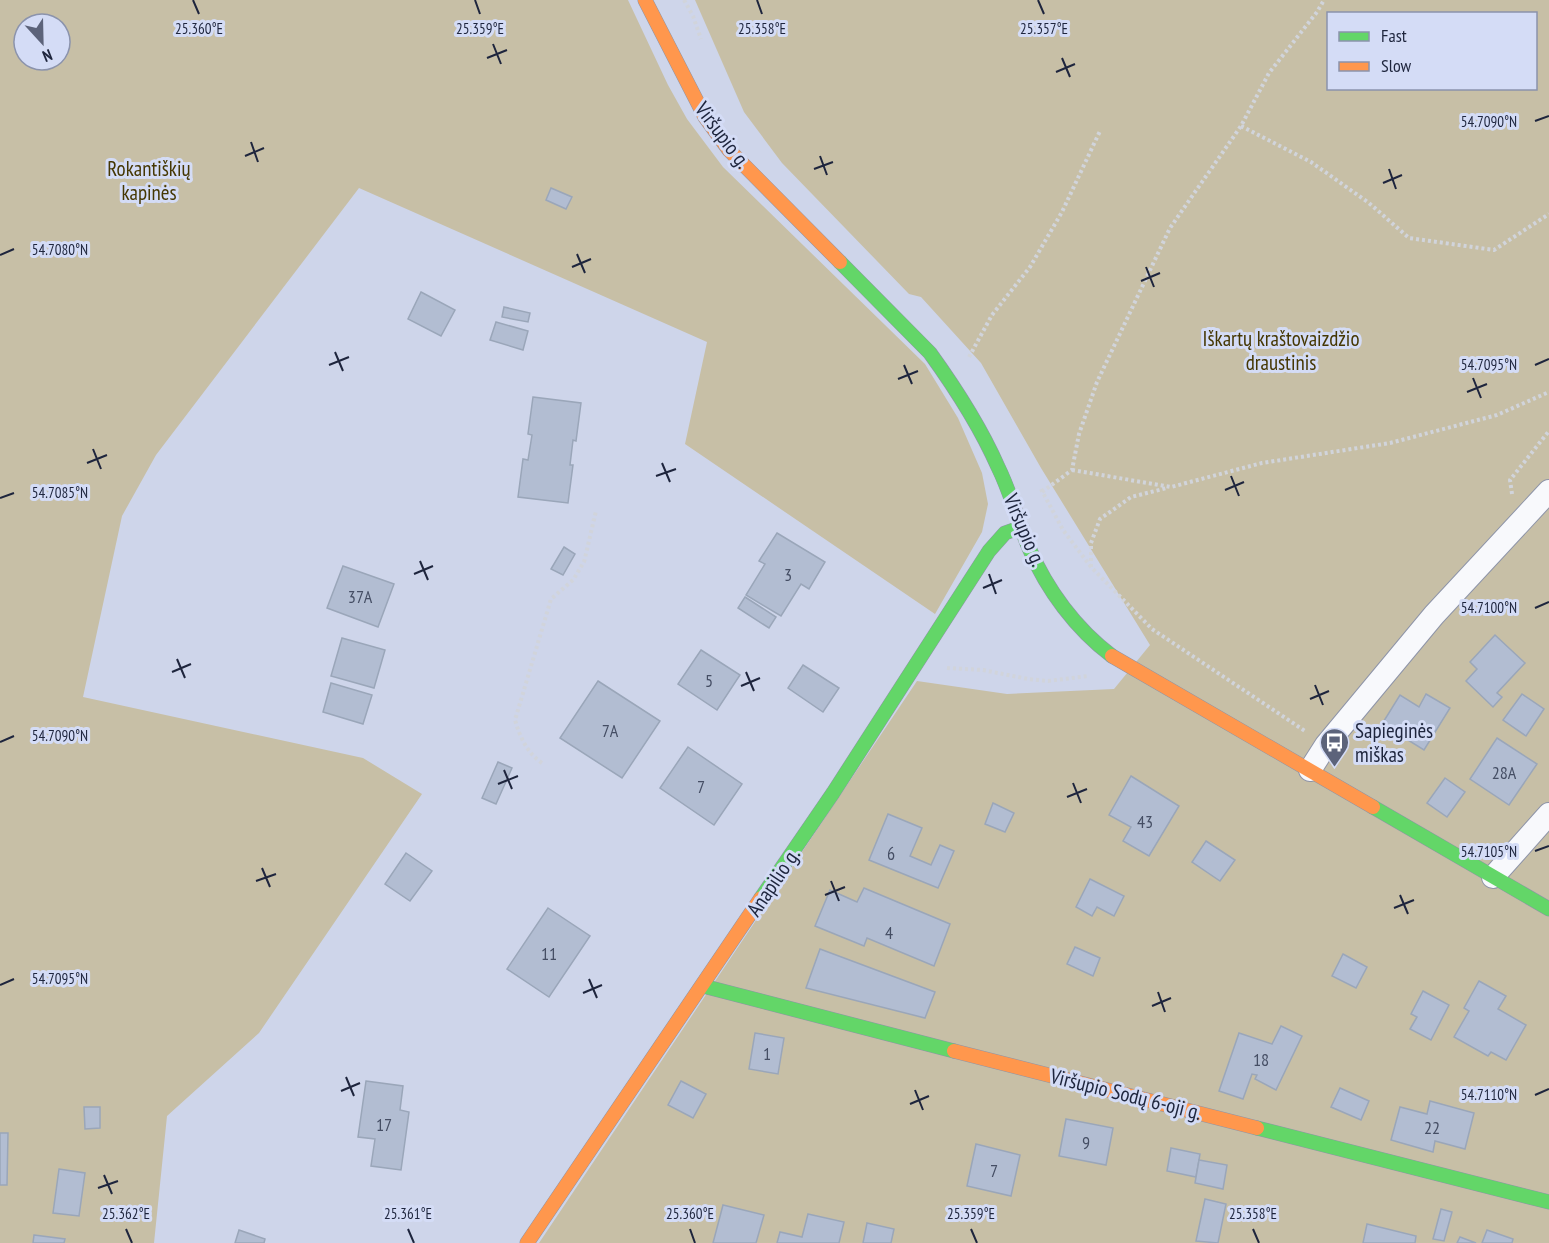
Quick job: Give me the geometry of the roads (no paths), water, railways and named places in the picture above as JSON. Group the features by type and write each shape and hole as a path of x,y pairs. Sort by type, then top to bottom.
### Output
{"street":[{"name":"Viršupio g.","path":"645,0 705,117 729,150 930,353 956,388 999,467 1030,551 1065,609 1084,632 1128,668 1310,770 1549,909"},
{"path":"1310,770 1326,744 1434,615 1549,491"},
{"name":"Anapilio g.","path":"527,1243 833,793 989,551 1005,533 1022,527"},
{"path":"1493,878 1549,814"},
{"name":"Viršupio Sodų 6-oji g.","path":"703,986 1549,1202"}],"place":[{"name":"Sapieginės miškas","path":"1334,768"}],"park label":[{"name":"Rokantiškių kapinės","path":"149,180"},
{"name":"Iškartų kraštovaizdžio draustinis","path":"1281,350"}]}
